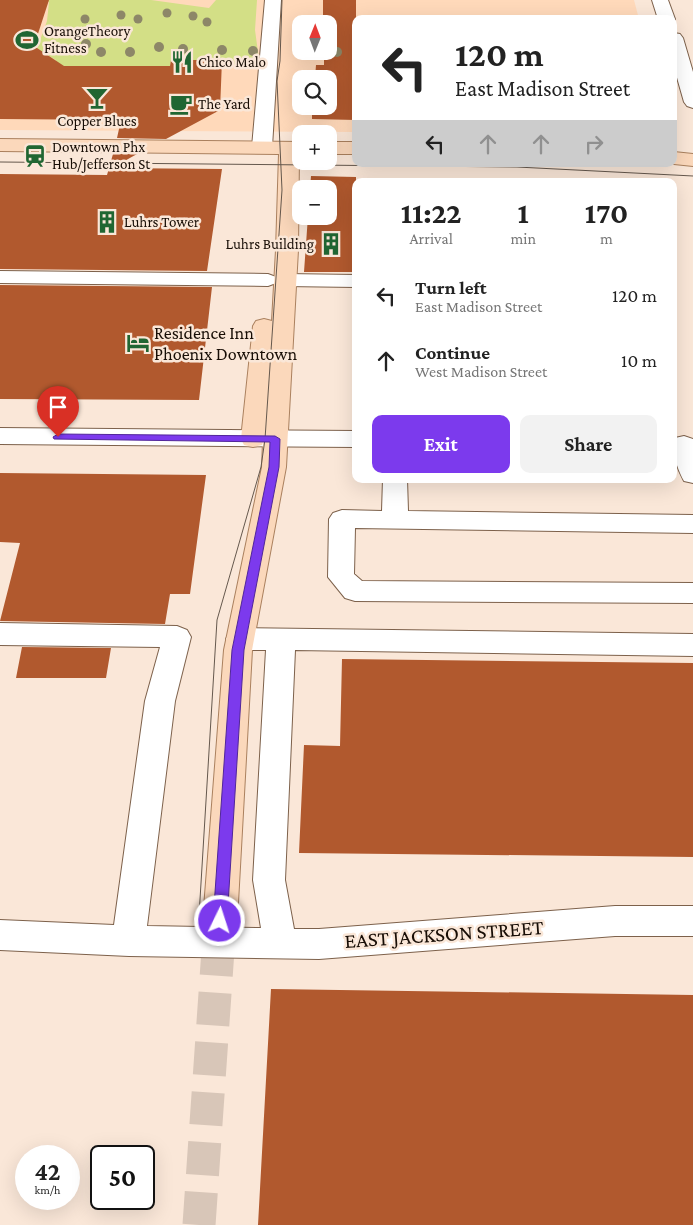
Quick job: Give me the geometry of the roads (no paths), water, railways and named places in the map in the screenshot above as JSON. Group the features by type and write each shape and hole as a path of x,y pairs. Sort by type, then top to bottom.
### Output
{"main road":[{"path":"0,145 282,147 276,280 257,439 274,467 240,639 220,921"},
{"path":"337,148 352,148"},
{"path":"677,158 693,160"}],"street":[{"path":"272,0 264,119 282,147"},
{"path":"660,0 666,15"},
{"path":"677,48 693,102"},
{"path":"0,277 352,281"},
{"path":"0,436 352,440"},
{"path":"684,444 693,475"},
{"path":"395,483 395,520"},
{"path":"693,524 342,519 341,577 355,590 693,593"},
{"path":"0,634 178,637 160,701 129,941"},
{"path":"240,639 693,645"},
{"path":"280,944 269,880 281,640"},
{"name":"EAST JACKSON STREET","path":"0,935 129,941 319,944 615,921 693,921"}],"tunnel":[{"path":"199,1225 220,921"}],"tram line":[{"path":"281,165 277,81 280,61 282,0"},
{"path":"0,162 281,165"},
{"path":"199,916 217,620 261,467 265,439 282,190 281,165"},
{"path":"281,165 352,165"},
{"path":"517,167 693,176"}],"place":[{"name":"OrangeTheory Fitness","path":"27,40"},
{"name":"Chico Malo","path":"182,62"},
{"name":"Copper Blues","path":"97,98"},
{"name":"The Yard","path":"181,104"},
{"name":"Downtown Phx Hub/Jefferson St","path":"35,156"},
{"name":"Luhrs Tower","path":"107,222"},
{"name":"Luhrs Building","path":"331,244"},
{"name":"Residence Inn Phoenix Downtown","path":"138,343"}]}
